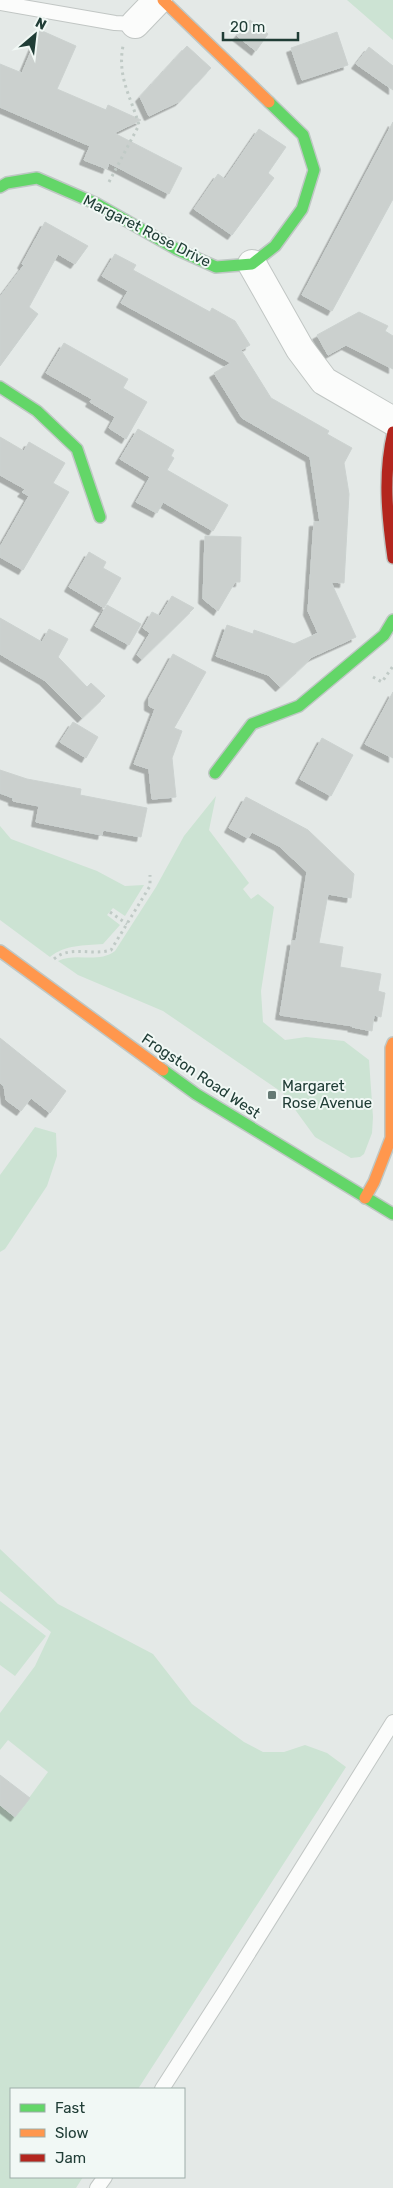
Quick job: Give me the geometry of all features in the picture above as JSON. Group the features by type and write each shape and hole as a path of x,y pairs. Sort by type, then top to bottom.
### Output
{"street":[{"path":"134,24 158,0"},
{"path":"163,0 303,135 314,170 302,208 274,246 252,264 300,350 324,381 393,421"},
{"name":"Margaret Rose Drive","path":"0,187 7,183 37,178 97,204 176,249 216,267 252,264"},
{"path":"0,387 37,411 77,449 100,517"},
{"path":"393,432 389,445 385,501 393,558"},
{"path":"214,774 252,724 299,706 384,635 393,620"},
{"name":"Frogston Road West","path":"0,951 196,1094 393,1214"},
{"path":"365,1198 374,1182 391,1138 390,1048 393,1043"}],"lane":[{"path":"0,3 115,23 134,24"},
{"path":"163,2088 224,1994 393,1722"}],"path":[{"path":"119,162 139,125 134,106 122,78 120,60 124,44 134,24"},
{"path":"46,986 60,968 52,962 60,954 70,951 101,953 111,950 150,886 150,876"},
{"path":"110,912 127,924"}],"green space":[{"path":"347,0 393,0 393,40"},
{"path":"216,796 209,830 249,883 243,889 251,899 258,894 274,907 261,991 263,1022 285,1040 306,1037 344,1041 369,1060 373,1117 372,1133 364,1154 360,1157 351,1158 315,1137 283,1093 163,1011 78,975 58,961 72,957 101,957 115,951 156,887 184,836"},
{"path":"0,826 11,839 97,871 125,886 144,885 125,916 113,908 107,915 120,925 103,944 69,948 50,957 0,920"},
{"path":"35,1127 56,1133 57,1156 47,1186 5,1249 0,1252 0,1175"},
{"path":"0,1549 58,1604 153,1654 192,1704 244,1742 263,1752 284,1752 305,1745 327,1753 346,1767 139,2088 10,2088 10,2178 82,2178 76,2188 0,2188 0,1805 15,1817 48,1772 8,1740 0,1750 0,1713 35,1666 51,1632 0,1591"},
{"path":"0,1601 46,1636 15,1676 0,1665"}],"building":[{"path":"250,20 268,34 256,51 237,36"},
{"path":"40,30 76,46 57,89 106,110 108,105 141,120 114,133 182,168 169,194 109,163 107,169 84,160 90,146 0,107 0,64 22,73"},
{"path":"337,32 348,65 302,80 291,48"},
{"path":"187,46 211,68 180,101 149,116 140,97"},
{"path":"369,47 393,66 393,90 356,64"},
{"path":"393,122 393,199 332,311 302,295"},
{"path":"259,129 286,147 268,173 274,178 232,235 194,209 218,174 225,179"},
{"path":"45,222 88,246 75,264 58,254 29,307 38,314 0,366 0,297 24,265 22,264"},
{"path":"115,254 136,265 133,270 210,312 212,308 235,321 250,345 241,350 271,398 329,431 327,434 352,448 344,463 349,494 344,583 331,582 356,637 312,657 280,687 268,675 216,656 227,625 253,634 254,630 294,644 318,633 308,611 314,522 320,522 310,457 242,418 214,373 231,363 121,303 128,291 102,276"},
{"path":"359,312 388,326 385,331 393,336 393,369 346,345 328,355 317,335"},
{"path":"64,343 128,379 123,388 147,402 126,439 109,428 115,417 90,402 92,399 46,373"},
{"path":"138,429 174,450 171,456 174,458 167,470 228,505 213,531 163,502 157,513 136,502 150,477 120,459"},
{"path":"0,437 24,451 29,442 65,463 53,483 69,492 23,570 0,557 0,547 29,496 22,492 25,489 0,475"},
{"path":"205,536 241,537 240,582 235,582 218,611 203,599"},
{"path":"89,552 106,562 103,568 121,578 104,608 69,587"},
{"path":"172,596 194,608 142,659 137,655 150,633 143,628 152,612 160,616"},
{"path":"107,605 141,624 129,645 95,626"},
{"path":"0,618 42,642 49,629 68,639 58,657 87,687 91,683 105,696 82,718 44,680 0,654"},
{"path":"173,654 206,672 174,728 182,731 172,758 176,797 152,799 149,769 134,764 155,709 149,706 149,698"},
{"path":"393,692 393,758 365,744"},
{"path":"73,722 98,737 86,758 60,742"},
{"path":"322,738 353,755 331,796 300,779"},
{"path":"0,770 27,779 81,789 80,795 147,808 141,837 103,830 102,835 36,822 39,806 13,801 13,798 0,793"},
{"path":"246,797 308,830 354,874 351,898 328,894 319,943 343,947 340,967 381,974 378,991 385,993 381,1017 374,1015 372,1031 353,1026 280,1015 292,941 296,941 307,872 279,846 252,832 248,838 229,828"},
{"path":"0,1038 66,1091 50,1113 31,1098 21,1111 6,1100 4,1086 0,1083"},
{"path":"0,1775 30,1798 15,1817 0,1805"}],"traffic: fast":[{"path":"0,187 7,183 37,178 97,204 176,249 216,267 252,264 275,246 302,209 314,170 303,135 269,102"},
{"path":"0,387 37,411 77,449 100,517"},
{"path":"215,773 252,724 299,706 384,635 393,620"},
{"path":"163,1070 196,1094 393,1214"}],"traffic: slow":[{"path":"163,0 269,102"},
{"path":"0,951 163,1070"},
{"path":"365,1198 374,1182 391,1138 391,1048 393,1043"}],"traffic: jam":[{"path":"393,432 387,479 389,526 393,558"}],"place":[{"name":"Margaret Rose Avenue","path":"272,1095"}]}
